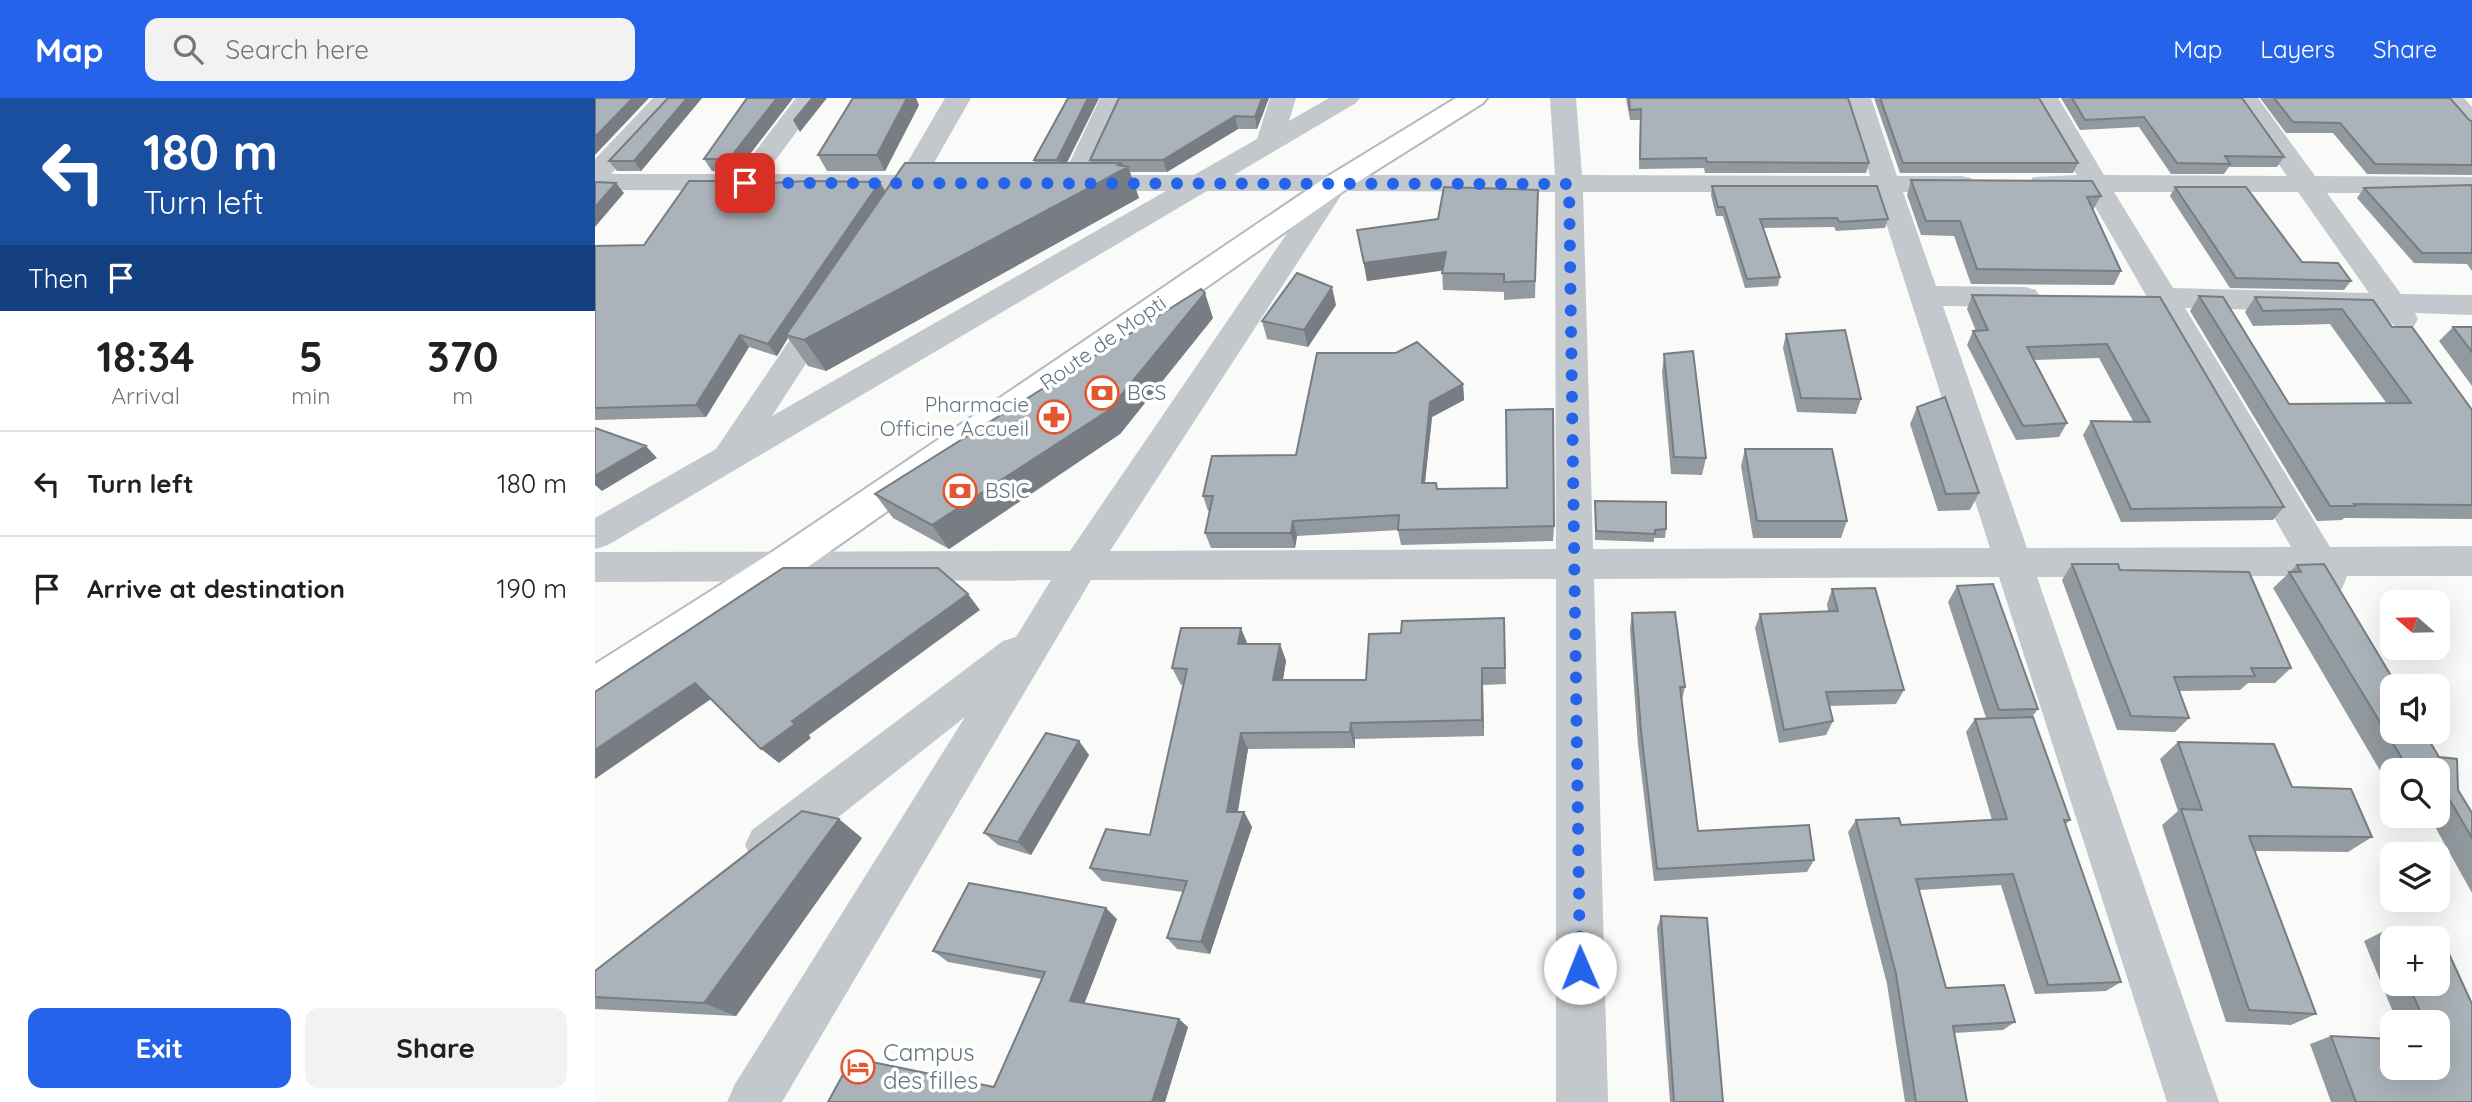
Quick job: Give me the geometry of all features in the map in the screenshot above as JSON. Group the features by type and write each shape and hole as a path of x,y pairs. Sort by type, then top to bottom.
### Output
{"highway":[{"name":"Route de Mopti","path":"595,686 779,567 1335,184 1473,98"}],"street":[{"path":"595,175 667,98"},
{"path":"745,183 809,98"},
{"path":"880,229 911,183 958,98"},
{"path":"1113,98 1060,183 1984,184"},
{"path":"1269,143 1283,98"},
{"path":"595,535 1347,98"},
{"path":"1563,98 1569,184 1582,1102"},
{"path":"1858,98 2193,1102"},
{"path":"2045,98 2346,606"},
{"path":"2245,98 2416,337"},
{"path":"2451,98 2472,124"},
{"path":"595,182 965,183"},
{"path":"753,1102 1080,566 1335,184"},
{"path":"2012,184 2472,185"},
{"path":"726,457 842,286"},
{"path":"1925,296 2058,297"},
{"path":"2124,297 2472,305"},
{"path":"595,567 2472,561"},
{"path":"738,868 1035,638"}],"building":[{"path":"595,98 633,98 595,137"},
{"path":"668,98 687,98 634,161 609,161"},
{"path":"747,98 777,98 729,159 704,159"},
{"path":"853,98 907,98 877,155 818,155"},
{"path":"1068,98 1088,98 1057,160 1034,160"},
{"path":"1119,98 1262,98 1255,117 1235,116 1163,160 1090,160"},
{"path":"1629,98 1848,98 1869,163 1707,162 1706,158 1640,159 1641,109 1630,110"},
{"path":"1880,98 2039,98 2078,163 1903,163"},
{"path":"2072,98 2242,98 2284,157 2225,156 2230,164 2177,163 2144,117 2085,120"},
{"path":"2274,98 2450,98 2472,121 2472,165 2375,164 2340,123 2293,122"},
{"path":"905,163 1122,163 1118,165 1128,167 804,340 786,335"},
{"path":"1911,180 2092,181 2101,196 2087,197 2121,271 1977,269 1960,221 1926,221"},
{"path":"689,181 721,181 717,186 807,181 880,182 768,344 740,335 696,405 595,408 595,246 644,245"},
{"path":"595,182 616,183 595,207"},
{"path":"2472,185 2472,253 2422,253 2364,188"},
{"path":"1712,186 1877,186 1888,219 1839,222 1837,218 1760,219 1780,277 1747,279 1724,207 1718,207"},
{"path":"1444,187 1538,190 1535,281 1504,282 1504,274 1442,273 1446,252 1364,263 1357,230 1438,219"},
{"path":"2175,187 2246,187 2302,262 2338,263 2351,281 2236,278"},
{"path":"1297,273 1332,287 1304,330 1262,321"},
{"path":"1201,289 1205,293 1109,410 932,525 875,494"},
{"path":"1972,295 2160,297 2284,507 2131,509 2091,421 2150,422 2107,344 2027,347 2067,423 2023,426 1973,331 1988,330"},
{"path":"2199,296 2223,297 2289,404 2411,403 2342,309 2263,311 2255,297 2373,300 2392,327 2412,327 2472,410 2472,505 2330,506"},
{"path":"2453,327 2472,327 2472,352"},
{"path":"1845,330 1861,399 1801,398 1786,334"},
{"path":"1417,342 1463,384 1430,402 1422,483 1436,483 1437,489 1507,488 1506,410 1553,409 1554,526 1398,530 1399,515 1293,521 1291,533 1205,533 1213,496 1203,496 1212,456 1296,455 1317,353 1396,353"},
{"path":"1693,351 1706,458 1674,457 1664,354"},
{"path":"1945,397 1979,493 1946,494 1917,407"},
{"path":"595,428 646,446 595,476"},
{"path":"1745,449 1832,449 1847,521 1757,521"},
{"path":"1595,501 1666,502 1666,529 1655,530 1655,534 1596,531"},
{"path":"2072,564 2118,564 2120,570 2249,572 2291,668 2251,668 2255,676 2174,677 2189,718 2131,716"},
{"path":"2324,564 2390,674 2380,674 2380,722 2289,572 2301,572 2297,565"},
{"path":"783,568 938,568 968,594 792,721 795,724 761,749 695,683 595,750 595,692"},
{"path":"1993,584 2038,709 1999,710 1957,586"},
{"path":"1875,588 1904,690 1826,692 1833,721 1784,730 1760,614 1838,611 1832,589"},
{"path":"1675,612 1685,687 1680,687 1698,831 1809,825 1814,860 1657,869 1641,731 1632,613"},
{"path":"1504,618 1505,668 1482,668 1482,720 1351,723 1350,732 1241,733 1227,812 1244,812 1201,942 1167,938 1187,881 1090,868 1106,829 1150,835 1187,669 1172,668 1181,628 1241,628 1238,644 1280,644 1273,680 1366,680 1369,634 1401,633 1402,621"},
{"path":"2033,717 2070,820 2064,820 2121,982 2048,985 2013,874 1916,879 1946,988 2004,985 2015,1022 1953,1026 1967,1102 1916,1102 1896,974 1856,820 1899,818 1901,825 2007,819 1975,719"},
{"path":"1046,733 1079,741 1018,842 984,833"},
{"path":"2178,742 2274,744 2292,787 2351,789 2372,837 2249,836 2316,1014 2249,1010 2181,809 2202,810"},
{"path":"2393,744 2431,744 2439,757 2448,758 2402,758"},
{"path":"2450,758 2457,759 2458,790 2472,813 2472,838 2450,800"},
{"path":"802,811 839,819 704,1003 595,997 595,971"},
{"path":"969,883 1106,908 1070,1001 1179,1019 1152,1102 828,1102 852,1058 994,1087 1045,972 933,951"},
{"path":"1661,916 1707,918 1723,1102 1674,1102"},
{"path":"2450,956 2472,1004 2472,1102 2356,1102 2331,1036 2380,1038 2380,1080 2450,1080 2450,1010 2420,1010 2413,996 2450,996"}],"place":[{"name":"BCS","path":"1102,393"},
{"name":"Pharmacie Officine Accueil","path":"1054,417"},
{"name":"BSIC","path":"960,491"},
{"name":"Campus des filles","path":"858,1067"}],"route":[{"path":"745,183 1569,184 1580,968"}]}
